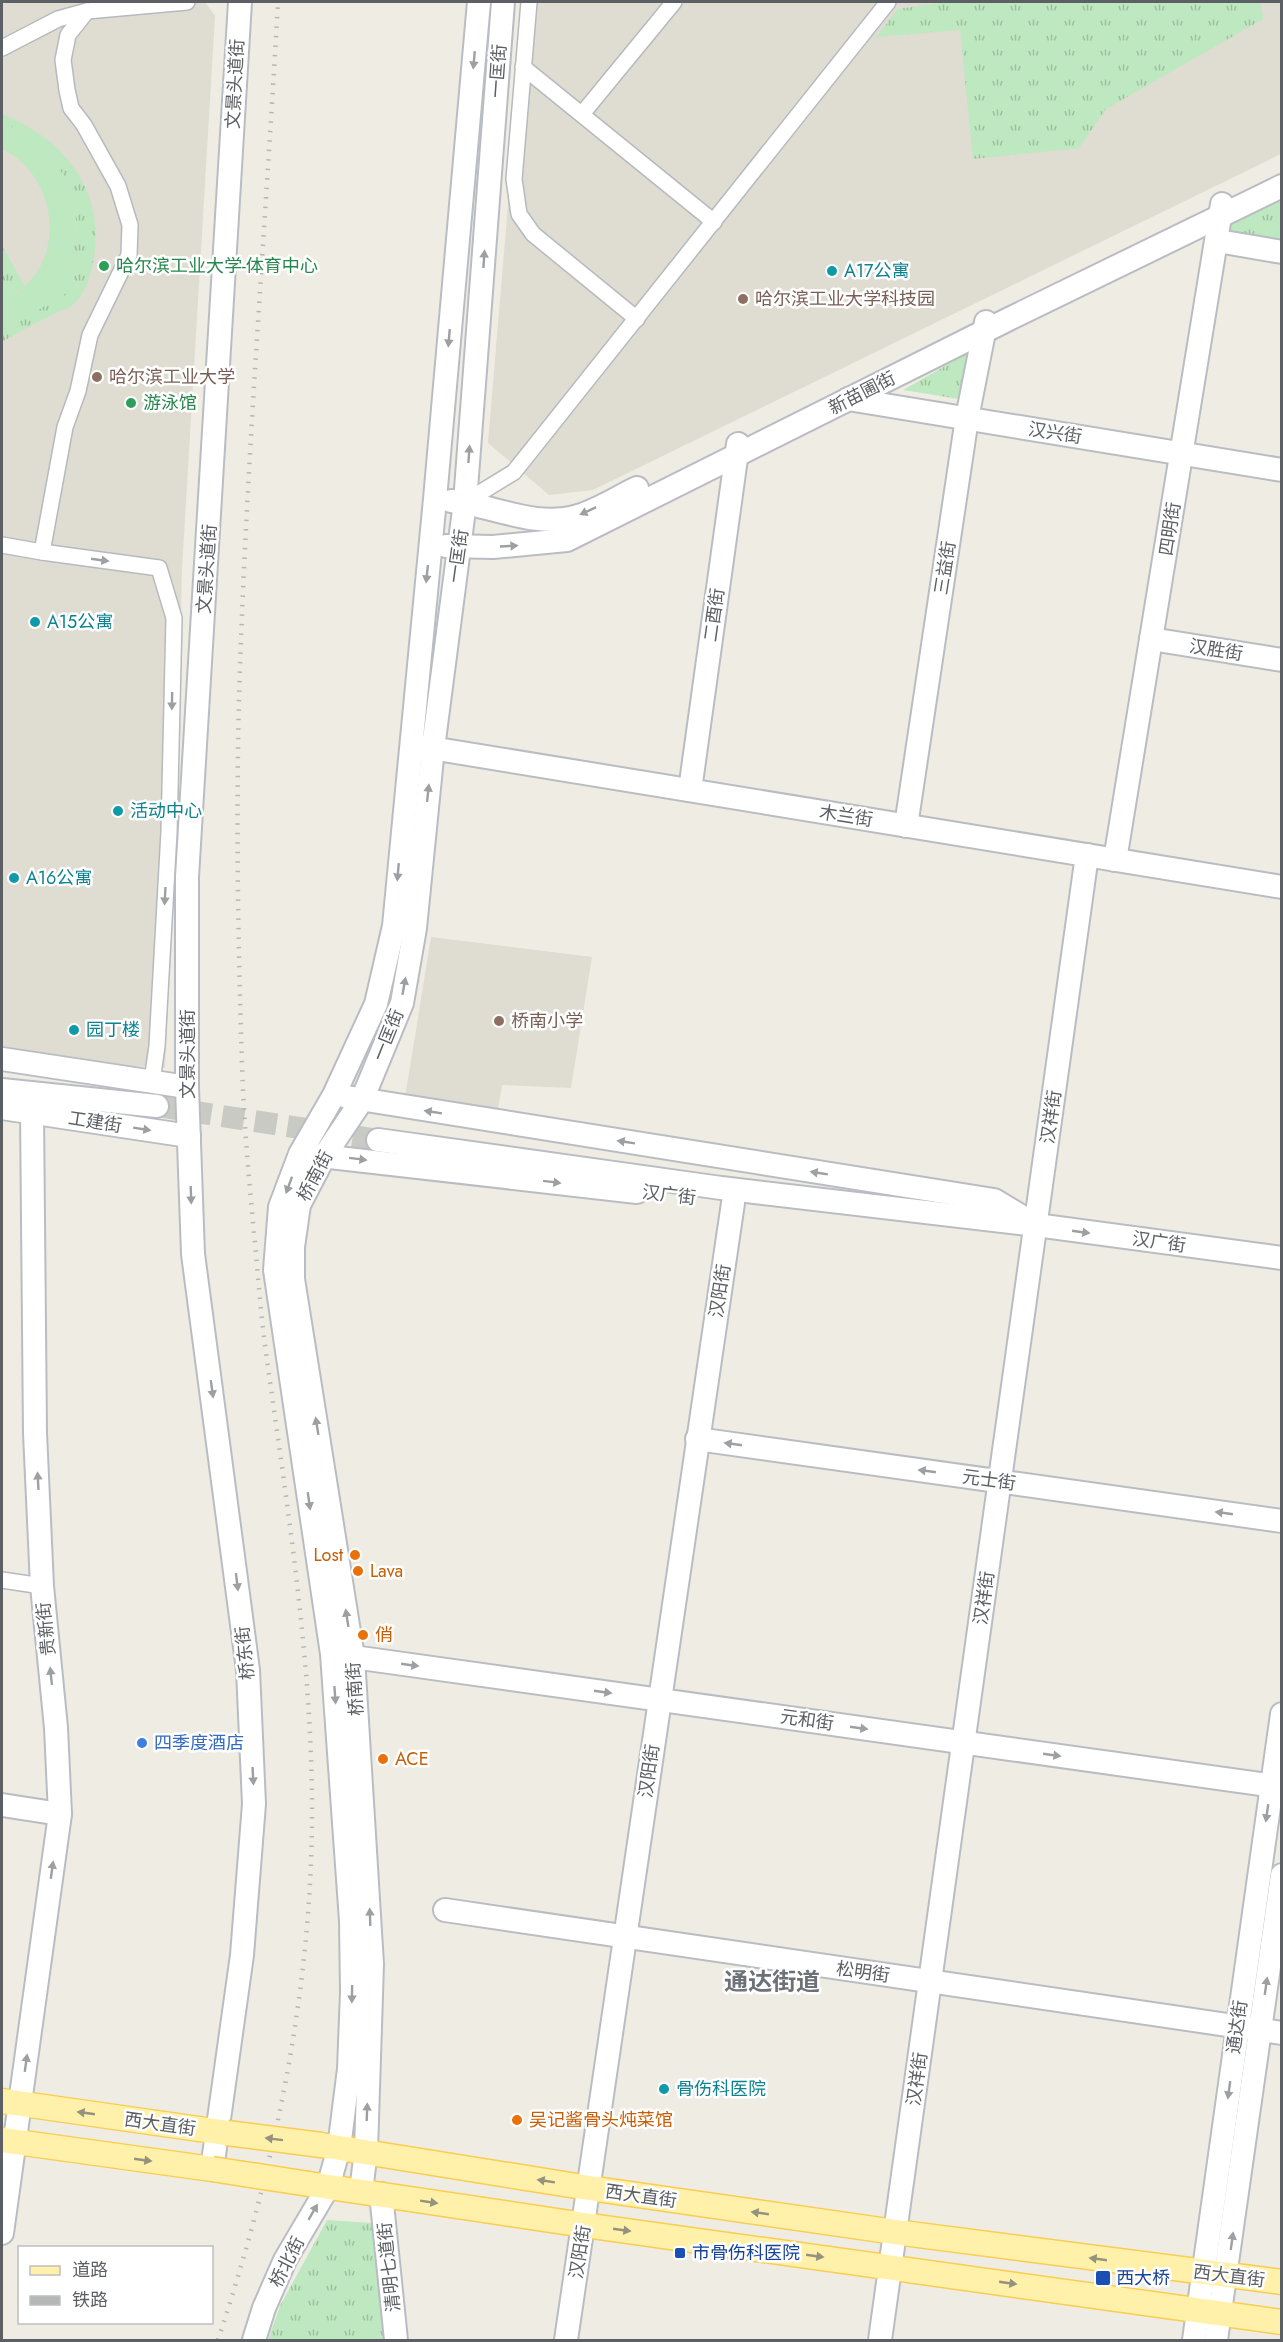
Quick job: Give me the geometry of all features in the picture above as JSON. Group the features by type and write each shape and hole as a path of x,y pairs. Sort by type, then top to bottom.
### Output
{"main road":[{"name":"西大直街","path":"11,2103 366,2151 589,2188 895,2232 1281,2282"},
{"name":"西大直街","path":"9,2141 584,2225 1281,2322"}],"street":[{"path":"2,48 58,19 87,10 187,2"},
{"name":"文景头道街","path":"189,1136 187,877 240,2"},
{"name":"一匡街","path":"334,1095 376,1004 394,926 479,2"},
{"name":"一匡街","path":"362,1100 402,1003 415,928 433,748 465,502 503,2"},
{"path":"529,2 514,179 519,214 533,234 637,319"},
{"path":"582,114 674,2"},
{"path":"465,502 514,472 888,2"},
{"path":"42,552 64,427 78,391 90,335 129,255 130,225 117,186 84,125 71,108 67,90 63,60 68,35 87,10"},
{"path":"523,67 714,222"},
{"name":"新苗圃街","path":"435,499 465,502 533,518 559,519 579,516 737,447 840,398 986,322 1222,207 1281,170"},
{"name":"新苗圃街","path":"1222,207 1281,186"},
{"name":"四明街","path":"1115,860 1222,207"},
{"path":"1218,241 1281,252"},
{"name":"三益街","path":"906,826 967,418 986,322"},
{"name":"汉兴街","path":"840,398 1281,470"},
{"name":"新苗圃街","path":"430,546 503,547 567,540 737,447"},
{"name":"二酉街","path":"690,790 737,447"},
{"path":"2,545 159,568 174,618 169,832 156,1093"},
{"name":"汉胜街","path":"1151,639 1281,660"},
{"name":"木兰街","path":"410,744 1281,887"},
{"name":"汉祥街","path":"880,2340 1088,855"},
{"name":"工建街","path":"2,1059 156,1093"},
{"name":"工建街","path":"2,1074 156,1093"},
{"name":"工建街","path":"2,1090 156,1093 187,1087"},
{"name":"汉广街","path":"334,1095 994,1200 1036,1226"},
{"name":"桥南街","path":"318,2185 349,2069 352,1945 342,1655 275,1270 280,1207 300,1154 334,1095"},
{"name":"桥南街","path":"362,1100 325,1155 299,1205 293,1247 293,1279 342,1655 372,1964 366,2151 371,2193"},
{"name":"工建街","path":"2,1108 189,1136"},
{"name":"贵新街","path":"2,2233 11,2103 60,1814 56,1728 42,1586 35,1433 32,1112"},
{"name":"汉广街","path":"378,1133 721,1188 1281,1258"},
{"name":"桥东街","path":"189,1136 193,1254 248,1670 254,1804 242,1955 222,2133 212,2169"},
{"name":"汉广街","path":"300,1154 325,1155 733,1203 1000,1237 1036,1226"},
{"name":"汉阳街","path":"566,2340 733,1203"},
{"name":"元士街","path":"697,1439 1281,1521"},
{"path":"2,1580 42,1586"},
{"name":"元和街","path":"342,1655 1276,1786"},
{"name":"通达街","path":"1215,2275 1237,2027 1276,1786 1281,1714"},
{"path":"2,1805 60,1814"},
{"name":"通达街","path":"1194,2340 1209,2312 1215,2275 1271,2032 1281,1875"},
{"name":"松明街","path":"445,1910 1271,2032"},
{"name":"桥北街","path":"254,2340 264,2308 318,2185"},
{"name":"清明七道街","path":"371,2193 396,2340"},
{"name":"通达街","path":"1209,2312 1216,2340"}],"shaded area":[{"name":"哈尔滨工业大学","path":"9,2 205,2 215,16 182,569 176,835 165,1068 134,1066 2,1046 2,4"},
{"name":"哈尔滨工业大学科技园","path":"525,2 1281,2 1281,154 593,490 549,495 488,443"},
{"name":"桥南小学","path":"431,937 592,957 571,1088 502,1085 498,1109 405,1098"}],"green space":[{"path":"946,2 1260,2 1263,19 1106,109 1079,148 973,159 960,30 876,37 898,9"},
{"path":"2,114 44,137 75,169 86,188 93,210 96,233 91,270 85,289 78,300 2,342 2,331 77,286 66,268 74,245 76,223 73,202 66,182 55,163 40,146 23,133 2,122"},
{"path":"2,122 41,146 66,181 73,201 76,223 73,245 66,268 77,287 2,331 2,302 22,288 38,270 46,252 50,232 43,192 33,175 19,160 2,149"},
{"path":"1281,199 1281,245 1228,237 1232,222"},
{"path":"2,246 25,286 2,302"},
{"path":"975,349 965,400 903,390"},
{"path":"327,2220 372,2223 387,2340 268,2340 280,2306"}],"tunnel":[{"path":"157,1106 378,1140"}],"railway":[{"path":"218,2340 257,2207 288,2071 306,1934 311,1865 312,1795 307,1686 290,1522 264,1334 252,1207 243,1089 239,927 238,744 242,611 278,2"}],"place":[{"name":"哈尔滨工业大学-体育中心","path":"104,266"},
{"name":"A17公寓","path":"832,271"},
{"name":"哈尔滨工业大学科技园","path":"743,299"},
{"name":"哈尔滨工业大学","path":"97,377"},
{"name":"游泳馆","path":"131,403"},
{"name":"A15公寓","path":"35,622"},
{"name":"活动中心","path":"118,811"},
{"name":"A16公寓","path":"14,878"},
{"name":"桥南小学","path":"499,1021"},
{"name":"园丁楼","path":"74,1030"},
{"name":"Lost","path":"355,1555"},
{"name":"Lava","path":"358,1571"},
{"name":"俏","path":"363,1635"},
{"name":"四季度酒店","path":"142,1743"},
{"name":"ACE","path":"383,1759"},
{"name":"骨伤科医院","path":"664,2089"},
{"name":"吴记酱骨头炖菜馆","path":"517,2120"},
{"name":"市骨伤科医院","path":"680,2253"},
{"name":"西大桥","path":"1103,2278"}],"district":[{"name":"通达街道","path":"772,1981"}]}
